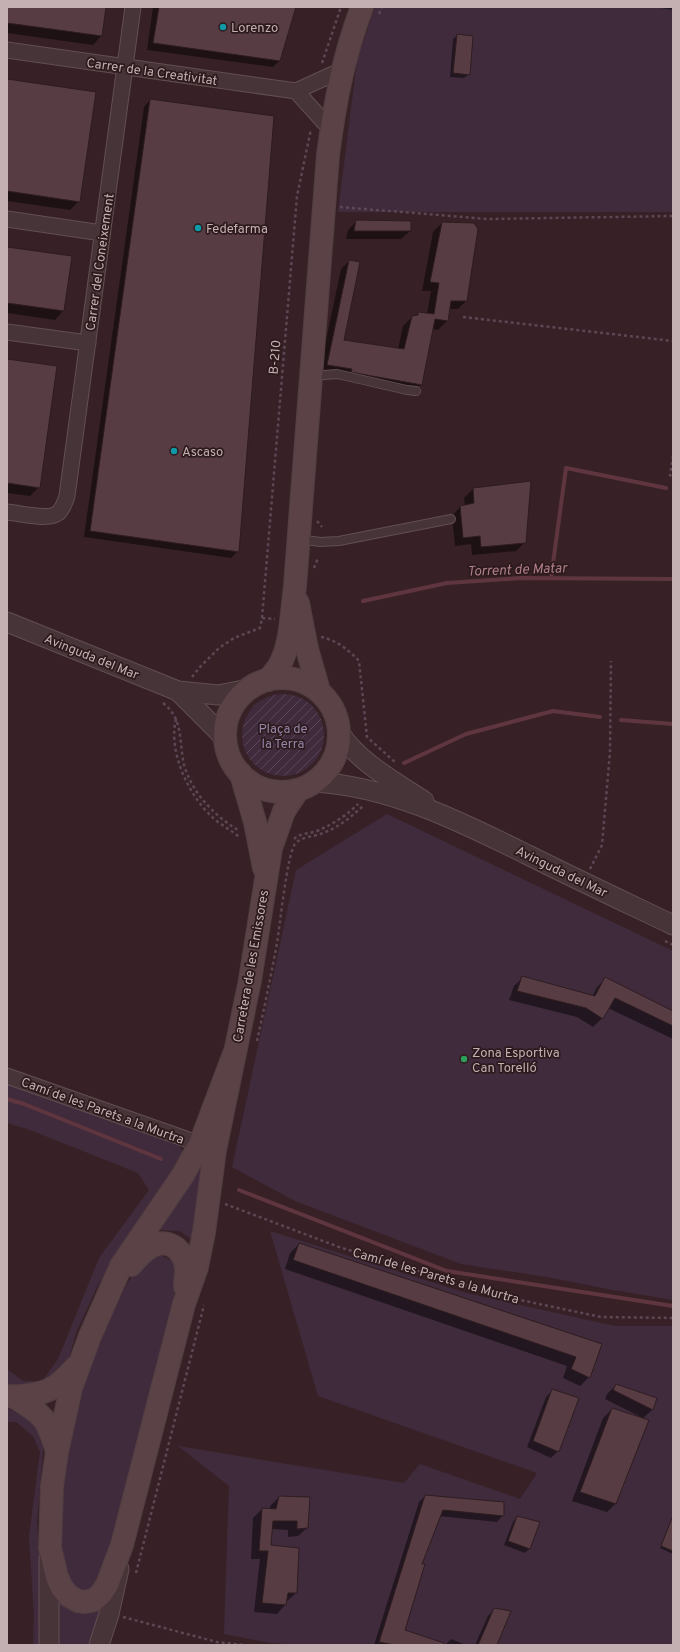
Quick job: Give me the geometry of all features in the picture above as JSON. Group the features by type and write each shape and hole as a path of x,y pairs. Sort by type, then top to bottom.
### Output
{"main road":[{"path":"265,878 255,822 241,774 231,759 226,741 227,723 230,712 236,701 277,669 283,659 289,628 295,586 324,206 332,131 332,67 353,32 362,7"},
{"path":"295,586 307,649 319,691"},
{"path":"241,774 264,789 281,792 306,786 323,774 333,760 339,744 339,732 335,712 330,702 319,691 310,685 295,679 278,678 258,684"},
{"name":"Carretera de les Emissores","path":"234,1054 251,972 271,848 284,811 306,786"},
{"path":"234,1054 215,1150 207,1198 204,1232 197,1267 184,1304 122,1545 107,1585 101,1594 94,1600 85,1602 78,1601 69,1596 62,1588 57,1577 50,1548 52,1486 57,1452 71,1388 79,1363 121,1266 184,1175 200,1144 234,1054"},
{"path":"113,1287 138,1256 148,1248 157,1244 166,1243 178,1250 183,1257 186,1268 184,1304"},
{"path":"10,1396 40,1394 52,1390 62,1382 79,1363"},
{"path":"10,1396 34,1409 45,1419 57,1452"}],"street":[{"name":"Carrer del Coneixement","path":"7,512 49,517 57,514 63,507 67,496 133,7"},
{"name":"Carrer de la Creativitat","path":"7,50 296,91"},
{"path":"332,67 296,91 332,131"},
{"path":"7,219 102,233"},
{"path":"7,332 88,343"},
{"name":"Avinguda del Mar","path":"7,622 183,686 218,695 258,684"},
{"name":"Avinguda del Mar","path":"183,686 226,741"},
{"name":"Avinguda del Mar","path":"339,732 346,744 360,756 450,818"},
{"name":"Avinguda del Mar","path":"306,786 354,787 380,793 450,818 673,925"},
{"name":"Camí de les Parets a la Murtra","path":"7,1076 200,1144"},
{"path":"99,1645 118,1578 122,1545"},
{"path":"49,1645 48,1579 50,1548"}],"lane":[{"path":"311,376 338,374 416,391"},
{"path":"298,539 320,542 339,541 451,518"}],"path":[{"path":"332,67 341,7"},
{"name":"B-210","path":"262,618 297,196 312,124"},
{"path":"324,206 488,219 673,216"},
{"path":"462,317 673,340"},
{"path":"673,456 670,476 673,479"},
{"path":"183,686 219,648 234,638 260,628 262,618 282,620"},
{"path":"318,636 333,641 359,661 367,737 393,759 397,766"},
{"path":"583,882 602,845 610,752 610,661"},
{"path":"171,710 179,724 182,753 186,770 193,784 200,796 216,815 240,832"},
{"path":"176,719 177,755 188,786 195,798 211,817 241,839"},
{"path":"291,842 296,836 314,832 334,823 344,817 359,802"},
{"path":"288,869 295,844 300,840 315,836 334,828 350,818 366,804"},
{"name":"Camí de les Parets a la Murtra","path":"207,1198 339,1247 501,1296 601,1317 673,1318"},
{"path":"109,1614 218,1642 243,1645"}],"green space":[{"path":"375,7 673,7 673,212 338,212 357,61"},
{"name":"Plaça de la Terra","path":"283,694 299,697 312,706 321,719 324,735 321,751 312,764 299,773 283,776 267,773 254,764 245,751 242,735 245,719 254,706 267,697"},
{"name":"Zona Esportiva Can Torelló","path":"387,814 673,951 673,1300 547,1277 461,1264 295,1201 232,1167 296,870"},
{"path":"7,1085 179,1144 184,1154 162,1191 118,1253 97,1287 76,1333 69,1358 59,1375 47,1386 14,1387 7,1385 7,1369 23,1381 42,1381 58,1359 99,1258 149,1190 138,1173 30,1130 7,1123"},
{"path":"204,1155 191,1239 180,1231 154,1230"},
{"path":"270,1231 466,1293 615,1326 673,1326 673,1645 305,1645 271,1643 224,1634 229,1486 178,1446 404,1483 420,1464 520,1499 537,1473 318,1396"},
{"path":"159,1255 171,1260 176,1268 178,1278 177,1291 114,1535 98,1582 91,1589 81,1592 71,1585 61,1551 64,1460 84,1384 101,1335 128,1282 140,1265"},
{"path":"7,1408 35,1422 44,1440 37,1522 41,1582 42,1645 33,1645 34,1616 29,1536 40,1452 33,1436 16,1422 7,1422"},
{"path":"57,1599 67,1608 77,1613 82,1614 100,1610 89,1645 57,1645"}],"building":[{"path":"7,7 106,7 102,36 7,23"},
{"name":"Lorenzo","path":"159,7 296,7 280,61 153,43"},
{"path":"457,34 473,36 470,75 453,73"},
{"path":"7,79 96,92 80,202 7,191"},
{"path":"150,99 274,116 239,552 90,531"},
{"path":"356,220 411,221 411,231 354,231"},
{"path":"442,222 474,223 478,229 467,301 451,301 448,321 435,319 422,385 351,372 352,369 327,365 349,260 360,262 344,340 404,349 412,316 418,315 418,312 434,314 439,283 430,282"},
{"path":"7,247 72,256 64,311 7,303"},
{"path":"7,359 57,366 40,488 7,483"},
{"path":"531,481 526,543 481,547 480,536 463,538 460,506 474,503 473,488"},
{"path":"522,976 595,996 605,977 673,1011 673,1026 615,998 603,1019 586,1008 517,991"},
{"path":"299,1243 602,1344 590,1378 571,1369 576,1357 293,1260"},
{"path":"616,1384 657,1398 653,1410 613,1390"},
{"path":"552,1389 579,1398 559,1452 533,1441"},
{"path":"612,1408 649,1420 616,1504 580,1492"},
{"path":"425,1495 504,1502 504,1516 443,1510 422,1564 425,1564 405,1630 444,1643 444,1645 395,1645 379,1642"},
{"path":"279,1496 310,1497 308,1528 297,1529 297,1521 273,1521 271,1545 299,1548 297,1593 288,1593 286,1605 262,1603 268,1551 259,1551 262,1508 276,1509"},
{"path":"517,1516 540,1522 530,1549 508,1541"},
{"path":"673,1518 673,1551 661,1546"},
{"path":"494,1608 511,1611 497,1645 478,1645"}],"waterway":[{"path":"551,578 566,468 666,488"},
{"name":"Torrent de Matar","path":"363,601 447,583 521,578 673,579"},
{"path":"404,763 466,734 553,711 600,717"},
{"path":"621,720 673,724"},
{"path":"7,1099 24,1104 161,1159"},
{"path":"239,1190 447,1271 673,1306"}],"place":[{"name":"Lorenzo","path":"223,27"},
{"name":"Fedefarma","path":"198,228"},
{"name":"Ascaso","path":"174,451"},
{"name":"Zona Esportiva Can Torelló","path":"464,1059"}]}
